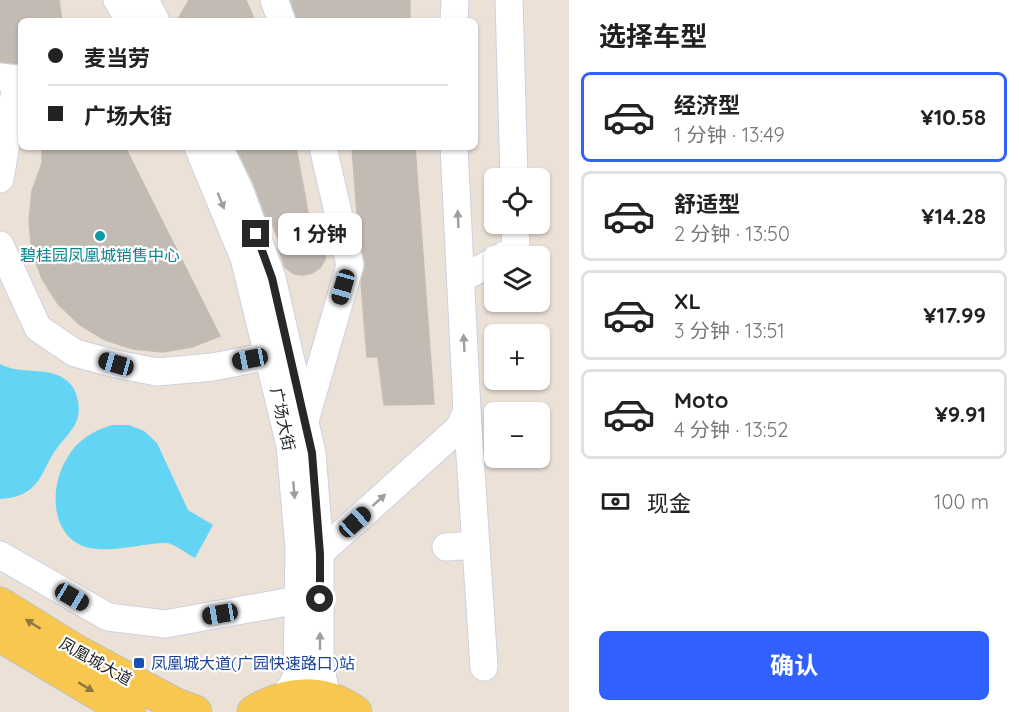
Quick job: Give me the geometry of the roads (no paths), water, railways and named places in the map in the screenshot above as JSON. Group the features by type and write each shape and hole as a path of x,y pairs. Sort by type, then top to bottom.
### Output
{"main road":[{"name":"凤凰城大道","path":"0,604 79,653 176,705 195,712"},
{"name":"凤凰城大道","path":"0,635 129,712"},
{"path":"267,706 299,695 341,705"}],"street":[{"path":"117,0 128,18"},
{"path":"145,0 154,18"},
{"path":"274,0 281,18"},
{"path":"454,0 454,18"},
{"path":"509,0 514,168"},
{"path":"0,77 17,80 0,180"},
{"name":"广场大街","path":"199,150 244,258 290,445 299,548 309,600"},
{"name":"广场大街","path":"220,150 240,191 272,278 312,453 320,554 309,600 297,675 292,686 267,706"},
{"path":"305,421 350,265 324,150"},
{"path":"454,150 467,411 484,667"},
{"path":"0,245 38,328 75,352 116,364 157,372 213,367 268,356"},
{"path":"462,278 484,267"},
{"path":"320,554 459,428 467,411"},
{"path":"446,547 476,545"},
{"path":"0,555 108,617 165,624 309,600 320,664 341,705"}],"water":[{"path":"0,364 19,370 48,372 65,379 74,389 79,409 74,427 55,451 36,484 20,495 0,499"},
{"path":"112,425 129,425 144,431 157,443 188,510 213,525 195,558 167,543 107,549 83,546 71,539 63,528 56,502 60,473 66,460 85,438"}],"place":[{"name":"碧桂园凤凰城销售中心","path":"100,236"},
{"name":"凤凰城大道(广园快速路口)站","path":"139,663"}]}
